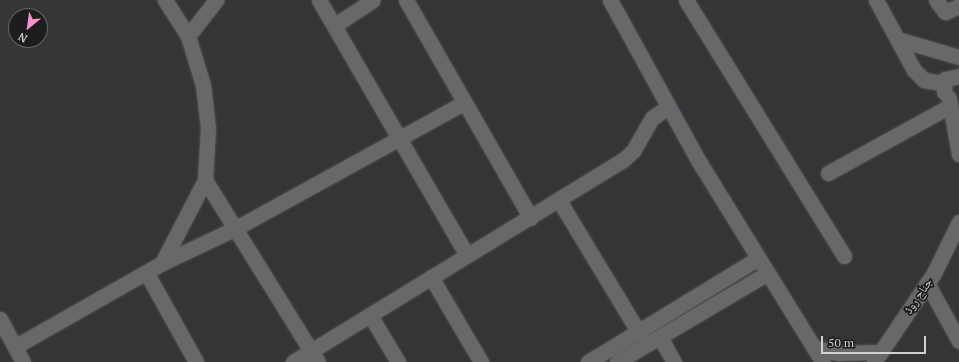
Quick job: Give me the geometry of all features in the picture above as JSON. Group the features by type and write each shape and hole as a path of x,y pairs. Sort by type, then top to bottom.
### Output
{"street":[{"path":"162,263 205,180 208,108 188,36 166,0"},
{"path":"188,36 216,0"},
{"path":"319,0 335,25 398,138 468,255"},
{"path":"335,25 373,0"},
{"path":"406,0 531,218"},
{"path":"610,0 668,107 757,259 816,348 823,362"},
{"path":"686,0 844,256"},
{"path":"876,0 897,39 924,80 943,83"},
{"path":"936,0 945,12 959,6"},
{"path":"897,39 959,57"},
{"path":"959,76 948,76 943,83 943,91 953,100 959,154"},
{"path":"828,172 953,100"},
{"path":"16,346 162,263 236,228 465,102"},
{"path":"293,362 315,356 370,315 431,277 560,202 629,155 648,124 668,107"},
{"path":"205,180 315,356"},
{"path":"560,202 643,339"},
{"name":"جناح روڈ","path":"816,348 838,353 877,357 927,283 959,222"},
{"path":"617,362 643,339 757,259"},
{"path":"146,272 196,362"},
{"path":"588,362 643,339 660,337 766,274"},
{"path":"431,277 481,362"},
{"path":"927,283 959,341"},
{"path":"370,315 398,362"},
{"path":"0,319 16,346 23,362"},
{"path":"660,337 674,362"}]}
